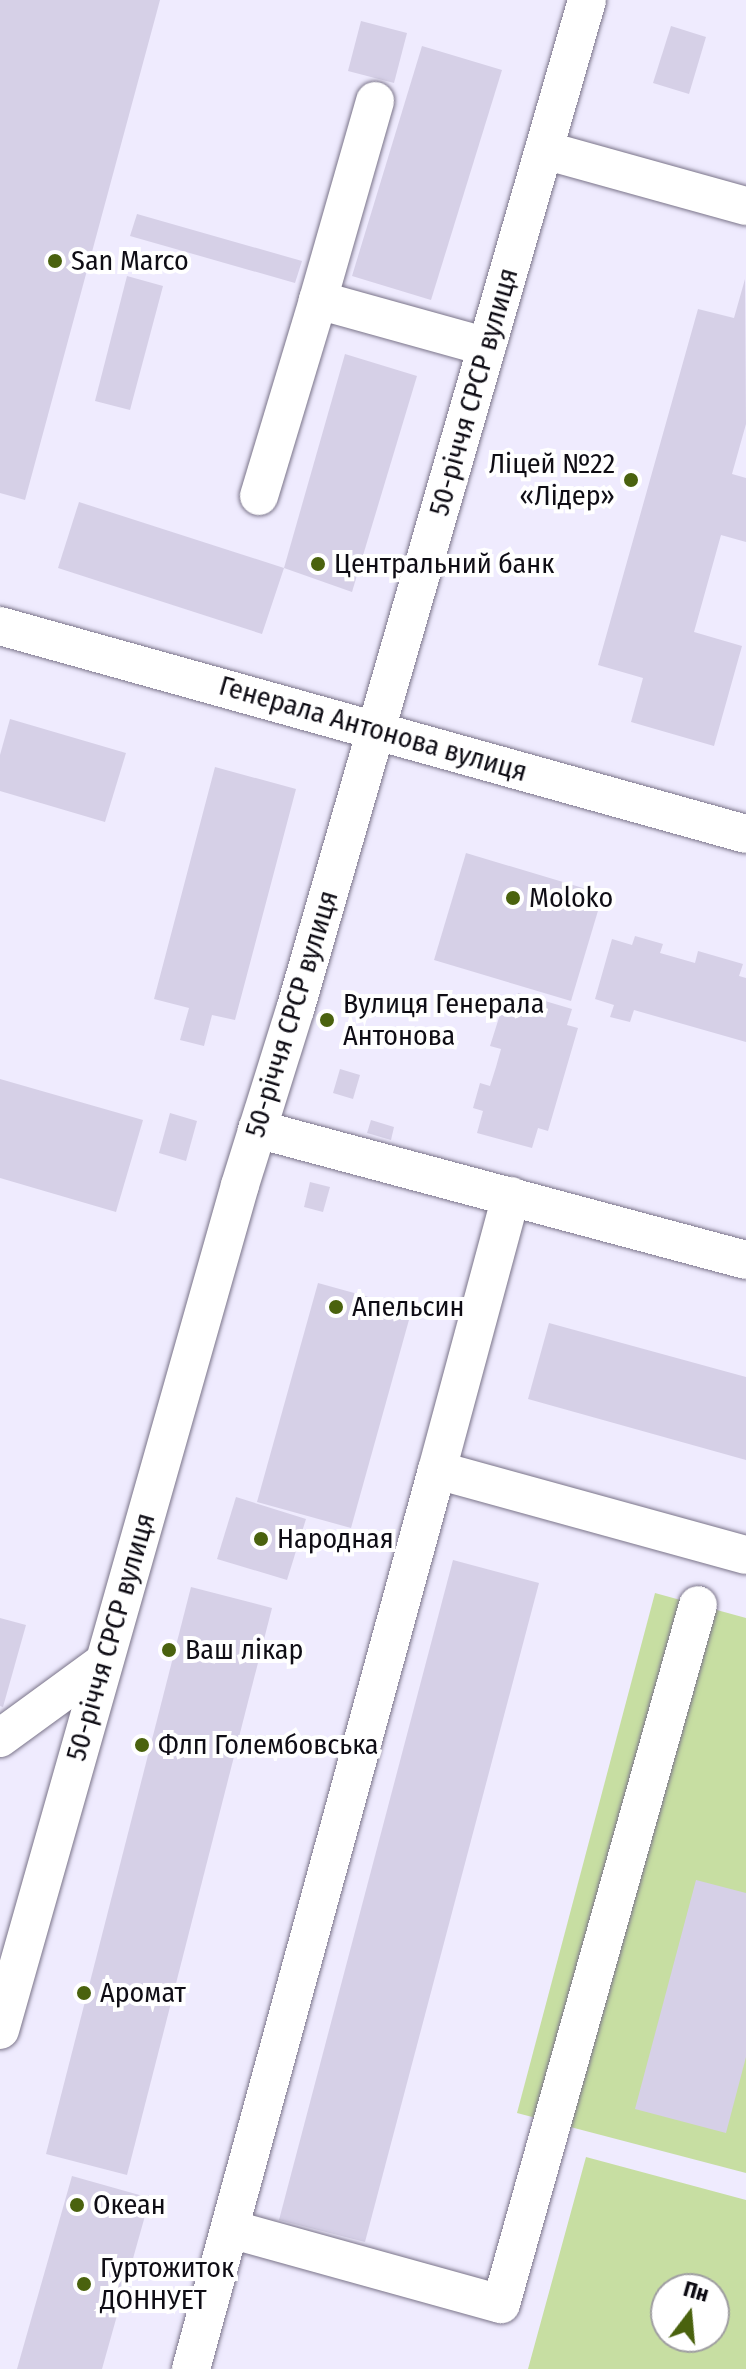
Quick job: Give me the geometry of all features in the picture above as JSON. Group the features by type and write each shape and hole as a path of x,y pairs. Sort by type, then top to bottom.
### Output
{"street":[{"name":"50-річчя СРСР вулиця","path":"0,2030 257,1129 377,729 587,0"},
{"path":"259,496 375,101"},
{"path":"544,150 746,206"},
{"path":"318,300 487,347"},
{"name":"Генерала Антонова вулиця","path":"0,626 746,834"},
{"path":"257,1129 746,1260"},
{"path":"191,2369 511,1196"},
{"path":"437,1470 746,1555"},
{"path":"230,2229 501,2304 698,1605"},
{"path":"0,1738 103,1663"}],"green space":[{"path":"655,1593 746,1618 746,2173 517,2113"},
{"path":"586,2157 746,2200 746,2369 528,2369"}],"building":[{"path":"0,0 160,0 25,500 0,493"},
{"path":"361,21 407,33 394,83 348,71"},
{"path":"671,26 706,37 689,94 653,83"},
{"path":"422,46 502,70 431,300 352,276"},
{"path":"137,214 302,261 295,283 130,236"},
{"path":"127,276 163,286 130,410 95,401"},
{"path":"745,279 746,424 732,474 746,478 746,542 721,535 694,632 742,646 714,746 631,722 643,678 598,665 698,309 734,318"},
{"path":"345,354 417,376 352,592 284,568"},
{"path":"79,502 284,568 262,634 58,568"},
{"path":"10,719 126,753 105,822 0,791 0,755"},
{"path":"215,767 296,789 235,1020 212,1015 204,1046 180,1040 189,1008 154,999"},
{"path":"466,853 603,894 571,1001 434,960"},
{"path":"635,936 663,944 660,953 695,963 698,951 743,964 739,976 746,978 746,1042 634,1010 630,1022 610,1017 614,1005 595,999 612,939 632,945"},
{"path":"518,993 572,1009 567,1025 578,1028 548,1131 538,1128 532,1148 477,1133 483,1111 473,1108 480,1083 490,1086 496,1067 501,1049 490,1046 503,1005 513,1008"},
{"path":"340,1069 360,1075 353,1099 333,1093"},
{"path":"0,1079 143,1120 116,1212 0,1178"},
{"path":"170,1113 197,1121 186,1161 159,1153"},
{"path":"371,1120 394,1127 391,1140 367,1133"},
{"path":"310,1182 330,1187 323,1212 304,1207"},
{"path":"318,1283 412,1309 351,1528 257,1502"},
{"path":"549,1323 746,1377 746,1460 528,1399"},
{"name":"Народная","path":"236,1497 306,1519 287,1580 217,1559"},
{"path":"453,1560 539,1583 365,2242 279,2220"},
{"path":"191,1587 272,1608 127,2175 46,2154"},
{"path":"0,1618 26,1625 3,1707 0,1706"},
{"path":"696,1880 746,1893 746,2057 726,2133 635,2109"},
{"name":"Гуртожиток ДОННУЕТ","path":"72,2176 150,2198 102,2369 17,2369"}],"place":[{"name":"San Marco","path":"55,261"},
{"name":"Ліцей №22 «Лідер»","path":"631,480"},
{"name":"Центральний банк","path":"318,564"},
{"name":"Moloko","path":"513,898"},
{"name":"Вулиця Генерала Антонова","path":"327,1020"},
{"name":"Апельсин","path":"336,1307"},
{"name":"Народная","path":"261,1539"},
{"name":"Ваш лікар","path":"169,1650"},
{"name":"Флп Голембовська","path":"142,1745"},
{"name":"Аромат","path":"84,1993"},
{"name":"Океан","path":"77,2205"},
{"name":"Гуртожиток ДОННУЕТ","path":"84,2284"}]}
